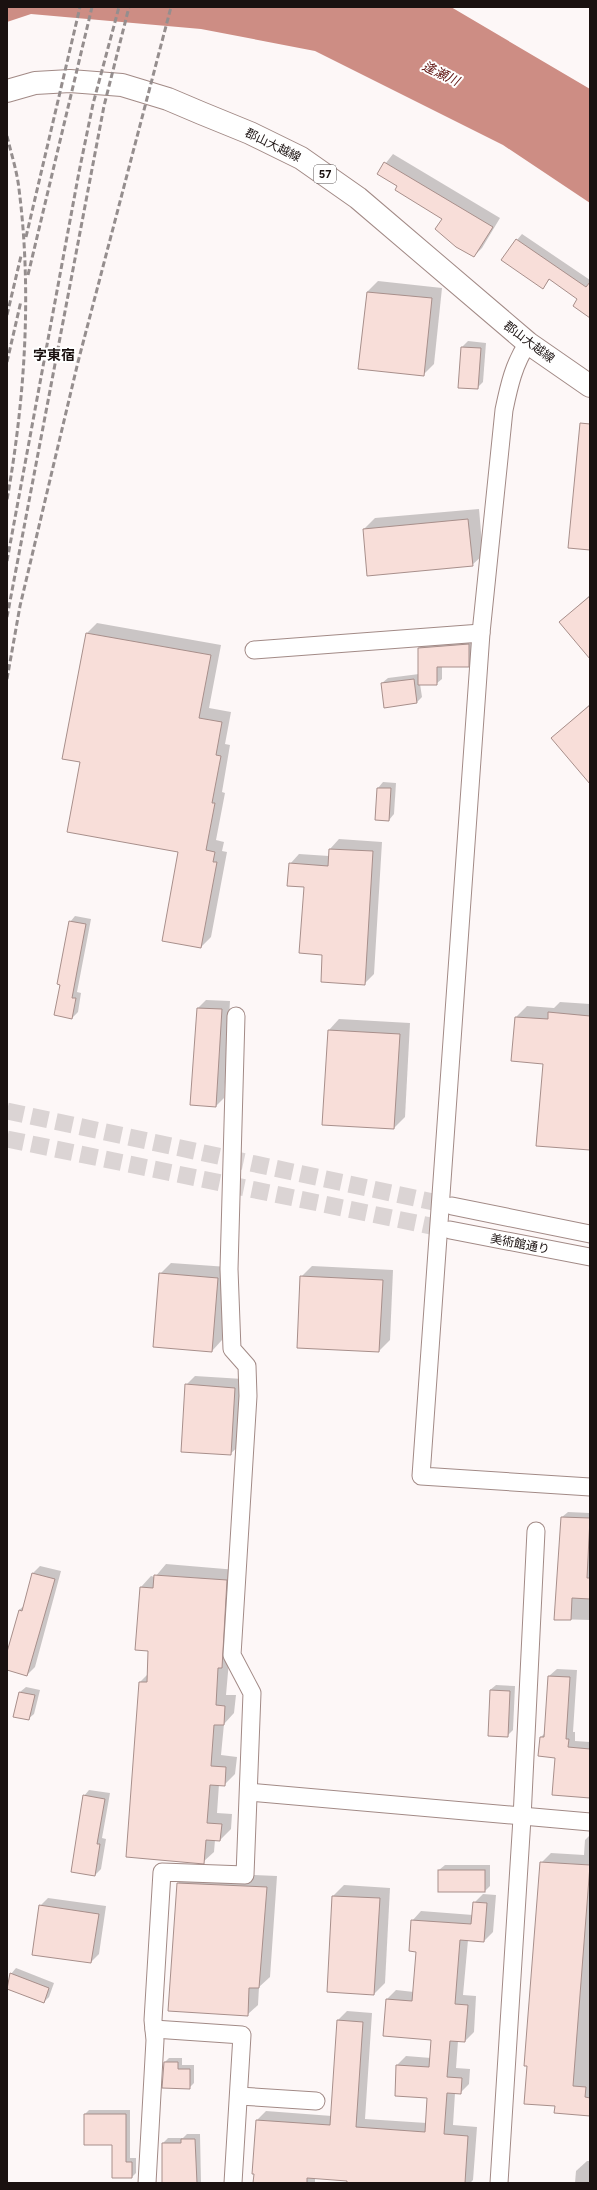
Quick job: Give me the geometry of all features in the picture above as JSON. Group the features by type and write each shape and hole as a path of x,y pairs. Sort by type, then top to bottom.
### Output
{"main road":[{"name":"郡山大越線","path":"7,91 35,83 70,81 122,85 168,99 250,133 301,158 331,178 528,343 590,386"}],"street":[{"path":"528,343 518,360 509,386 504,410 481,632 421,1476 590,1488"},
{"path":"254,650 481,632"},
{"path":"147,2183 162,1872 245,1875 252,1693 232,1655 248,1396 247,1366 232,1349 229,1269 236,1016"},
{"name":"美術館通り","path":"452,1206 590,1234"},
{"name":"美術館通り","path":"450,1230 590,1257"},
{"path":"498,2183 522,1818 536,1531"},
{"path":"248,1792 522,1818 590,1822"},
{"path":"154,2029 242,2035 232,2183"},
{"path":"239,2096 316,2101"}],"water":[{"name":"逢瀬川","path":"7,7 451,7 590,89 590,203 503,145 315,51 201,29 31,14 7,22"}],"building":[{"path":"384,162 493,227 474,257 456,247 435,229 442,219 395,190 397,186 377,174"},
{"path":"516,239 586,287 590,282 590,318 573,306 577,299 549,279 543,289 501,260"},
{"path":"367,292 432,298 424,376 358,369"},
{"path":"461,347 481,348 478,389 458,388"},
{"path":"580,423 590,424 590,550 568,548"},
{"path":"468,519 473,566 367,576 363,529"},
{"path":"590,596 590,659 559,622"},
{"path":"86,633 211,655 199,718 222,722 216,755 221,756 212,803 215,803 206,850 215,852 213,862 217,862 201,948 162,941 178,852 67,832 80,762 62,759"},
{"path":"469,644 469,667 437,667 437,685 418,685 418,648"},
{"path":"414,679 417,703 384,708 381,683"},
{"path":"590,705 590,784 551,738"},
{"path":"377,788 391,788 389,821 375,820"},
{"path":"329,849 373,851 365,985 321,982 322,955 299,953 304,887 287,886 289,863 328,866"},
{"path":"69,921 86,924 72,998 76,998 72,1019 54,1015 60,985 57,984"},
{"path":"197,1008 222,1009 216,1107 190,1105"},
{"path":"548,1012 590,1016 590,1150 536,1146 543,1064 511,1061 515,1017 548,1019"},
{"path":"328,1030 400,1034 394,1129 322,1125"},
{"path":"159,1273 218,1278 212,1352 153,1347"},
{"path":"300,1276 383,1280 379,1352 297,1348"},
{"path":"185,1384 235,1388 231,1455 181,1452"},
{"path":"561,1517 590,1518 587,1578 590,1578 590,1599 572,1598 571,1620 554,1620"},
{"path":"32,1573 55,1579 27,1676 7,1670 7,1652 19,1610 22,1611"},
{"path":"154,1575 227,1580 222,1668 218,1668 216,1705 225,1706 224,1725 214,1725 211,1766 226,1767 225,1786 210,1785 207,1823 222,1824 220,1841 206,1840 204,1864 126,1857 139,1682 147,1682 148,1651 135,1650 140,1587 153,1588"},
{"path":"548,1676 570,1677 566,1739 569,1739 568,1747 590,1749 590,1798 552,1795 555,1758 538,1756 540,1737 544,1737"},
{"path":"490,1690 510,1691 508,1737 488,1736"},
{"path":"19,1692 35,1695 29,1720 13,1717"},
{"path":"83,1795 105,1799 97,1844 100,1844 95,1876 71,1872"},
{"path":"540,1862 590,1865 573,2086 586,2087 585,2097 590,2098 590,2116 554,2113 555,2106 524,2104 527,2066 524,2066"},
{"path":"438,1870 485,1870 485,1892 438,1892"},
{"path":"177,1883 267,1887 259,1988 249,1988 248,2016 168,2011"},
{"path":"332,1896 380,1898 374,1995 327,1992"},
{"path":"473,1902 487,1903 484,1942 460,1940 455,2004 468,2005 465,2042 450,2041 447,2077 462,2078 461,2094 447,2093 444,2134 468,2136 465,2183 347,2183 347,2181 307,2178 307,2183 253,2183 254,2174 252,2174 256,2120 330,2125 337,2020 363,2022 356,2127 425,2132 427,2098 395,2096 396,2065 429,2067 431,2040 383,2036 386,1999 412,2001 416,1952 409,1951 411,1920 471,1924"},
{"path":"39,1905 99,1914 91,1963 32,1955"},
{"path":"10,1973 49,1988 44,2003 7,1989"},
{"path":"164,2062 178,2062 178,2069 190,2069 190,2089 162,2088"},
{"path":"84,2114 126,2114 126,2162 132,2162 132,2178 112,2178 112,2145 84,2145"},
{"path":"181,2139 195,2139 197,2183 162,2183 162,2143 181,2143"}],"tunnel":[{"path":"7,1111 452,1206"},
{"path":"7,1139 450,1230"}],"railway":[{"path":"26,237 80,7"},
{"path":"28,275 92,7"},
{"path":"7,561 79,172 93,104 119,7"},
{"path":"7,617 104,106 129,7"},
{"path":"7,679 20,606 78,362 171,7"},
{"path":"7,136 19,189 23,228 26,306 22,384 7,500"},
{"path":"7,315 21,256"},
{"path":"7,362 21,301"}],"district":[{"name":"字東宿","path":"54,355"}]}
